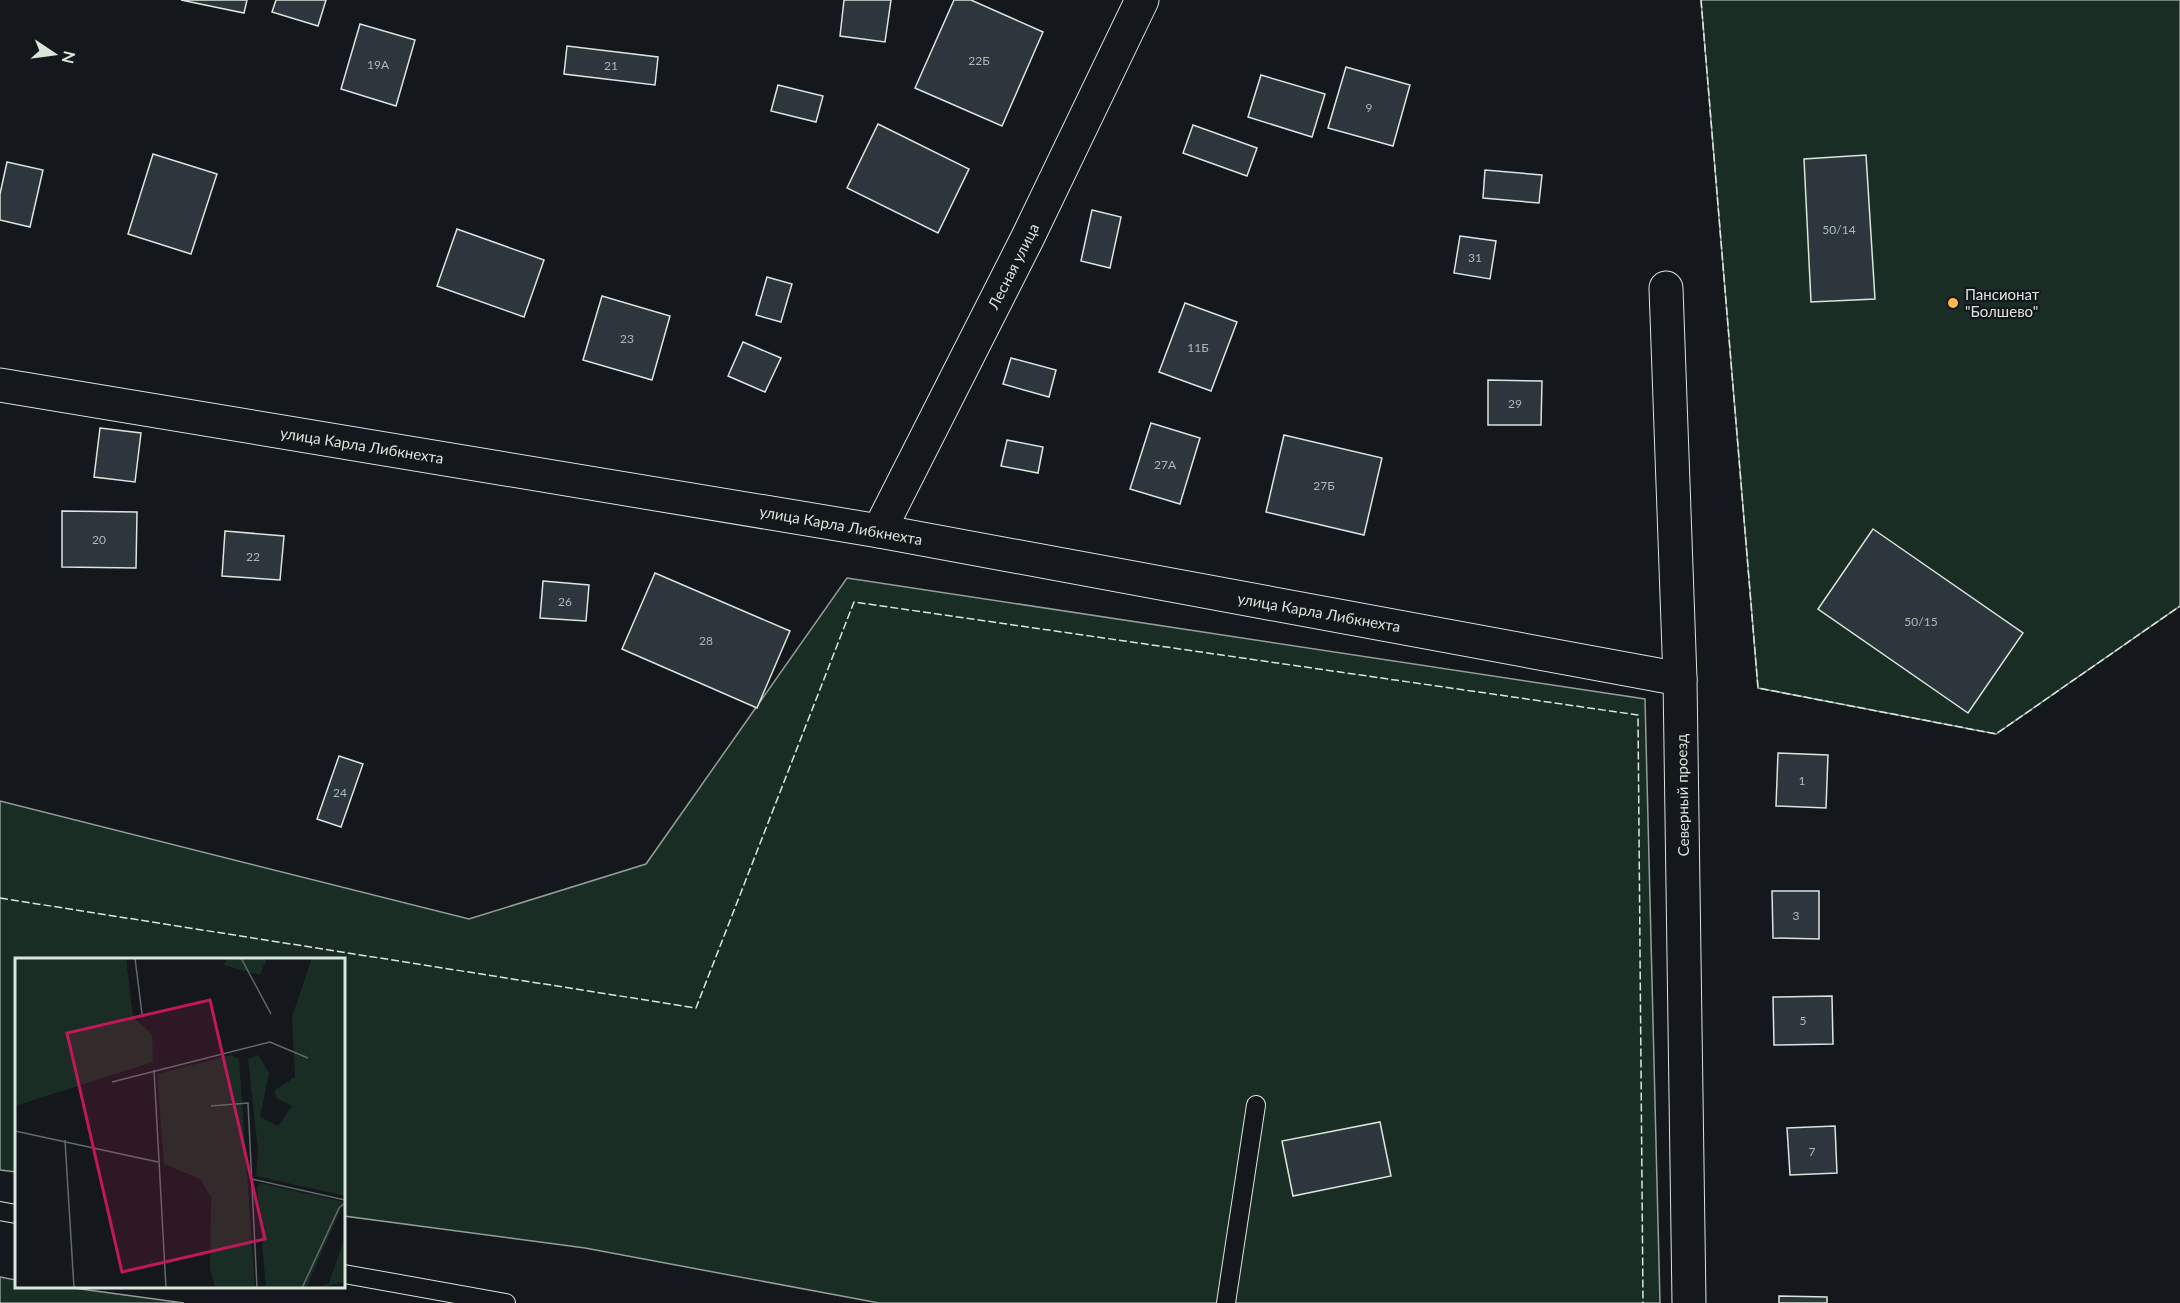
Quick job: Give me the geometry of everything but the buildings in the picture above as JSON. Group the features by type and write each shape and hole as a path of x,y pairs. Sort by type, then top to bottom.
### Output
{"street":[{"name":"Лесная улица","path":"879,531 1027,240 1142,0"},
{"name":"Северный проезд","path":"1666,288 1680,679 1689,1303"},
{"name":"улица Карла Либкнехта","path":"0,385 879,531 1680,679"}],"lane":[{"path":"1226,1303 1256,1106"},
{"path":"0,1211 15,1214"},
{"path":"345,1274 506,1303"}],"green space":[{"name":"Пансионат \"Болшево\"","path":"1701,0 2180,0 2180,606 1996,734 1758,688"},
{"path":"847,578 1645,699 1660,1303 879,1303 585,1248 345,1216 345,958 15,958 15,1172 0,1170 0,801 469,919 646,864"},
{"path":"0,1277 15,1280 15,1288 73,1288 184,1303 0,1303"}],"fence":[{"path":"1701,0 1758,688 1996,734 2180,606"},
{"path":"0,898 696,1008 854,602 1638,715 1643,1303"}],"place":[{"name":"Пансионат \"Болшево\"","path":"1953,303"}]}
